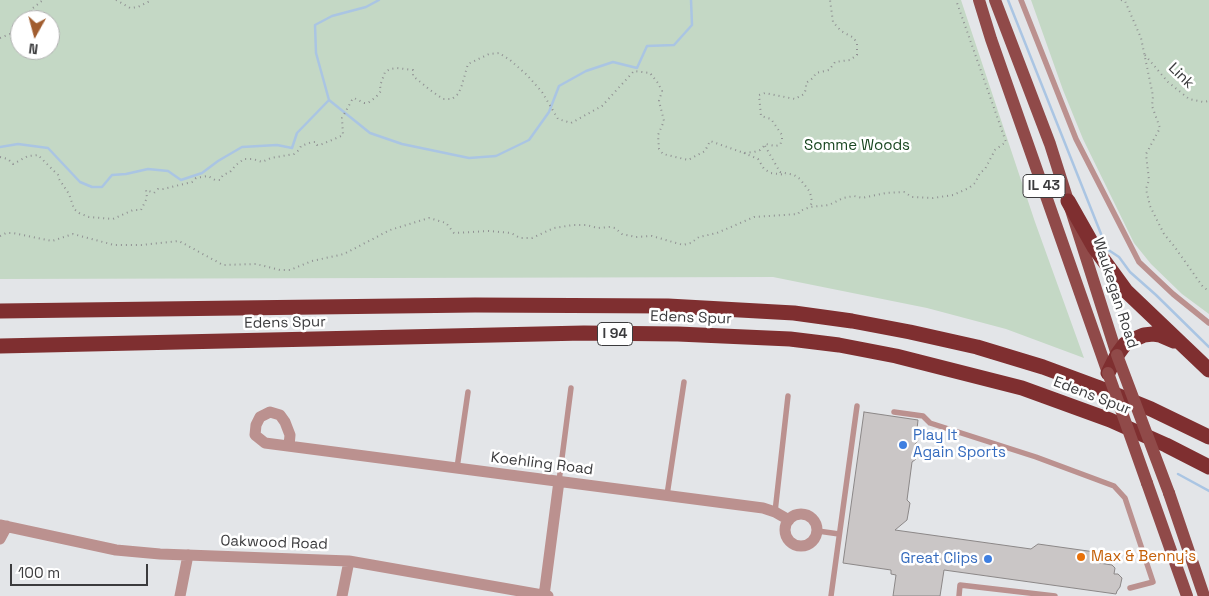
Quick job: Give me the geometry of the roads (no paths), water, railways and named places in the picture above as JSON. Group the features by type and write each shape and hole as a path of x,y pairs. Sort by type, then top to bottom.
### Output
{"highway":[{"path":"1068,201 1094,247 1126,292 1209,370"},
{"name":"Edens Spur","path":"0,311 475,304 668,306 794,313 852,321 977,347 1043,367 1097,387 1151,409 1209,437"},
{"name":"Edens Spur","path":"0,346 584,334 678,334 790,339 839,345 896,356 1022,388 1110,420 1209,467"},
{"path":"1108,373 1125,344 1144,335 1160,335 1180,344"}],"main road":[{"name":"Waukegan Road","path":"979,0 991,39 1187,596"},
{"name":"Waukegan Road","path":"995,0 1039,112 1117,355 1169,493 1204,596"}],"street":[{"name":"Koehling Road","path":"289,446 763,508 789,520"},
{"path":"544,596 559,481"},
{"path":"798,514 809,516 816,524 818,531 814,542 809,545 798,546 793,544 786,536 785,530 789,520 798,514"},
{"path":"0,539 3,525"},
{"name":"Oakwood Road","path":"3,525 116,550 349,562 548,596"},
{"path":"180,596 188,555"},
{"path":"342,596 349,562"}],"lane":[{"path":"1021,0 1076,139 1140,262 1173,294 1209,323"},
{"path":"667,495 684,382"},
{"path":"559,481 571,388"},
{"path":"457,468 468,392"},
{"path":"775,512 788,396"},
{"path":"831,596 857,406"},
{"path":"894,412 923,416 930,424 1036,457 1114,486 1125,498 1152,582 1130,588"},
{"path":"818,531 840,534"},
{"path":"959,596 960,585 1055,596"}],"waterway":[{"path":"379,0 366,7 332,16 315,25 316,53 329,100 370,133 402,144 469,158 496,156 529,140 549,112 559,86 586,71 613,62 637,68 647,46 674,45 692,25 691,0"},
{"path":"1008,0 1107,249 1119,257 1130,272 1209,347"},
{"path":"0,147 18,144 48,148 80,182 92,187 102,187 112,175 148,169 168,171 181,180 202,173 242,147 277,145 292,148 297,133 329,100"},
{"path":"1178,474 1209,491"}],"place":[{"name":"Play It Again Sports","path":"903,445"},
{"name":"Max & Benny's","path":"1081,557"},
{"name":"Great Clips","path":"988,559"}],"park label":[{"name":"Somme Woods","path":"857,146"}]}
